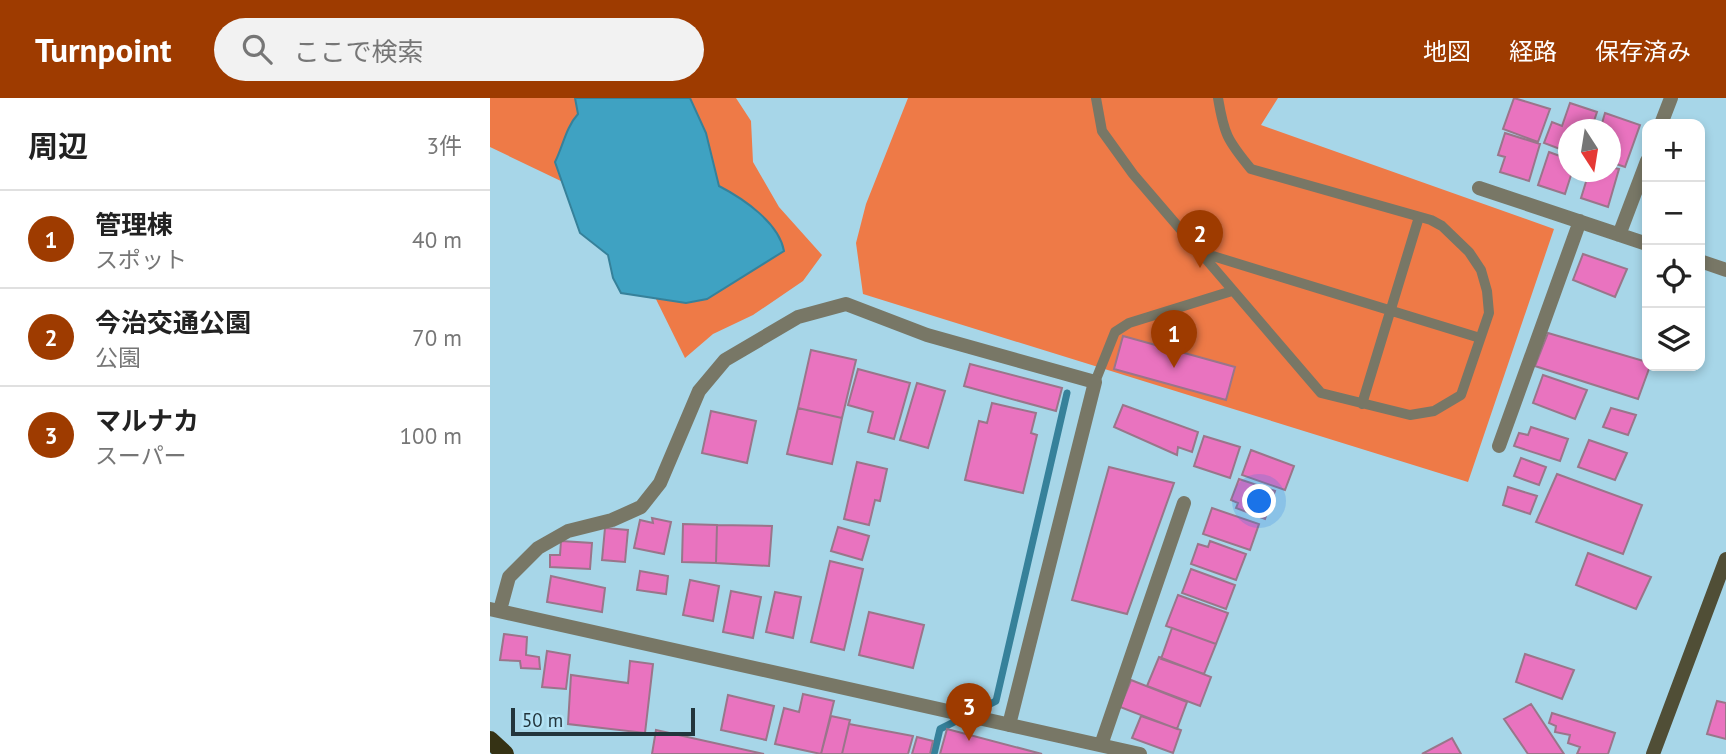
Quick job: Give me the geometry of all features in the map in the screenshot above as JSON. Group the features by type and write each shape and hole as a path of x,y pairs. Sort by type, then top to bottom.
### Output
{"main road":[{"path":"490,740 505,754"}],"street":[{"path":"1663,119 1671,98"},
{"path":"1619,235 1642,174"},
{"path":"1479,188 1642,242"},
{"path":"1499,446 1580,221"},
{"path":"1705,263 1726,270"},
{"path":"1009,725 1095,382 927,335 846,304 798,317 726,360 699,391 660,483 641,507 612,520 568,531 538,548 509,577 495,610 1101,746 1140,754"},
{"path":"1101,746 1184,503"},
{"path":"1653,754 1726,559"}],"lane":[{"path":"1096,98 1102,131 1133,174 1321,393 1410,415 1434,411 1461,394 1489,313 1480,270 1469,252 1442,226 1419,217 1251,169 1231,145 1222,127 1218,98"},
{"path":"1362,404 1419,217"},
{"path":"1203,253 1480,338"},
{"path":"1095,382 1115,332 1129,323 1232,291"}],"shaded area":[{"path":"490,98 736,98 751,121 753,162 779,207 822,255 803,281 753,315 713,334 685,358 648,283 586,193 490,147"},
{"path":"908,98 1278,98 1261,125 1554,229 1468,482 863,294 856,243 866,204"}],"water":[{"path":"575,98 690,98 706,133 719,186 749,205 768,222 781,241 784,251 707,299 686,303 621,293 613,278 608,255 580,233 555,162 578,114"}],"building":[{"path":"1514,98 1550,109 1538,142 1503,129"},
{"path":"1570,103 1597,112 1595,119 1564,119"},
{"path":"1605,113 1640,125 1625,167 1621,166 1621,119 1603,119"},
{"path":"1552,122 1558,124 1558,148 1544,143"},
{"path":"1505,133 1540,144 1529,181 1500,172 1505,157 1498,155"},
{"path":"1549,152 1558,155 1558,182 1569,182 1565,194 1538,185"},
{"path":"1586,182 1615,182 1608,207 1581,198"},
{"path":"1583,254 1627,269 1615,297 1573,280"},
{"path":"1548,333 1642,361 1642,371 1648,371 1638,399 1535,366"},
{"path":"1123,336 1235,367 1226,400 1114,369"},
{"path":"811,350 856,360 842,418 798,408"},
{"path":"970,364 1062,388 1056,411 964,386"},
{"path":"858,369 910,383 894,439 868,432 873,412 848,405"},
{"path":"1543,375 1587,390 1575,419 1533,403"},
{"path":"917,383 945,391 928,448 900,440"},
{"path":"992,403 1036,413 1031,433 1037,435 1023,493 965,480 979,421 987,423"},
{"path":"1123,405 1198,432 1192,452 1178,447 1177,455 1114,427"},
{"path":"798,408 842,418 832,464 787,454"},
{"path":"1611,408 1636,415 1628,435 1603,427"},
{"path":"711,411 756,421 747,463 702,453"},
{"path":"1531,427 1568,439 1560,461 1514,446 1519,433 1528,435"},
{"path":"1204,436 1240,447 1230,478 1194,466"},
{"path":"1589,440 1627,453 1615,480 1578,467"},
{"path":"1251,450 1294,466 1285,490 1242,475"},
{"path":"1521,458 1546,467 1539,485 1514,476"},
{"path":"857,462 887,469 880,501 875,500 869,525 844,519"},
{"path":"1109,467 1174,483 1127,614 1072,600"},
{"path":"1557,474 1642,505 1623,554 1536,522"},
{"path":"1239,479 1275,491 1265,519 1236,508 1238,503 1231,500"},
{"path":"1508,487 1537,496 1530,514 1503,505"},
{"path":"1212,508 1259,524 1250,550 1203,534"},
{"path":"652,518 671,522 664,554 634,548 640,520 653,523"},
{"path":"683,524 717,525 716,563 682,562"},
{"path":"717,525 772,526 769,566 716,563"},
{"path":"838,527 869,536 862,560 831,551"},
{"path":"605,528 628,530 625,562 602,560"},
{"path":"561,541 592,543 590,569 550,567 550,555 560,555"},
{"path":"1210,541 1246,554 1236,580 1191,564 1198,544 1208,547"},
{"path":"1588,553 1651,577 1636,609 1576,585"},
{"path":"830,561 863,569 844,650 811,642"},
{"path":"1191,569 1235,585 1226,609 1182,593"},
{"path":"640,571 668,576 666,594 637,590"},
{"path":"551,576 605,588 602,612 547,602"},
{"path":"690,580 719,586 713,621 683,615"},
{"path":"731,591 761,597 753,638 723,632"},
{"path":"775,592 801,597 793,638 766,632"},
{"path":"1178,595 1228,613 1216,644 1166,626"},
{"path":"869,612 924,625 913,668 859,655"},
{"path":"1172,628 1216,644 1204,674 1161,659"},
{"path":"504,634 527,637 526,655 539,657 540,669 521,668 520,661 500,660"},
{"path":"547,651 570,655 566,689 542,687"},
{"path":"1525,654 1574,670 1562,699 1516,682"},
{"path":"1159,657 1211,677 1200,706 1147,686"},
{"path":"630,661 653,664 645,733 568,724 571,675 628,683"},
{"path":"1131,680 1187,702 1177,729 1120,707"},
{"path":"803,694 834,701 821,754 775,744 784,708 799,712"},
{"path":"728,695 774,706 766,740 721,730"},
{"path":"1717,701 1726,703 1726,739 1707,734"},
{"path":"1531,704 1564,754 1528,754 1504,719"},
{"path":"1552,713 1615,733 1608,754 1577,754 1580,747 1568,743 1570,735 1555,732 1556,726 1549,723"},
{"path":"831,716 850,720 842,754 821,754"},
{"path":"1141,716 1181,730 1173,753 1132,738"},
{"path":"849,724 913,736 908,754 842,754"},
{"path":"947,729 1042,754 940,754"},
{"path":"656,730 764,754 652,754"},
{"path":"917,737 933,741 930,754 912,754"},
{"path":"1452,738 1461,754 1422,754"}],"waterway":[{"path":"934,754 940,729 996,701 1067,393"}],"place":[{"name":"今治交通公園","path":"1200,268"},
{"name":"管理棟","path":"1174,368"},
{"name":"マルナカ","path":"969,741"}]}
